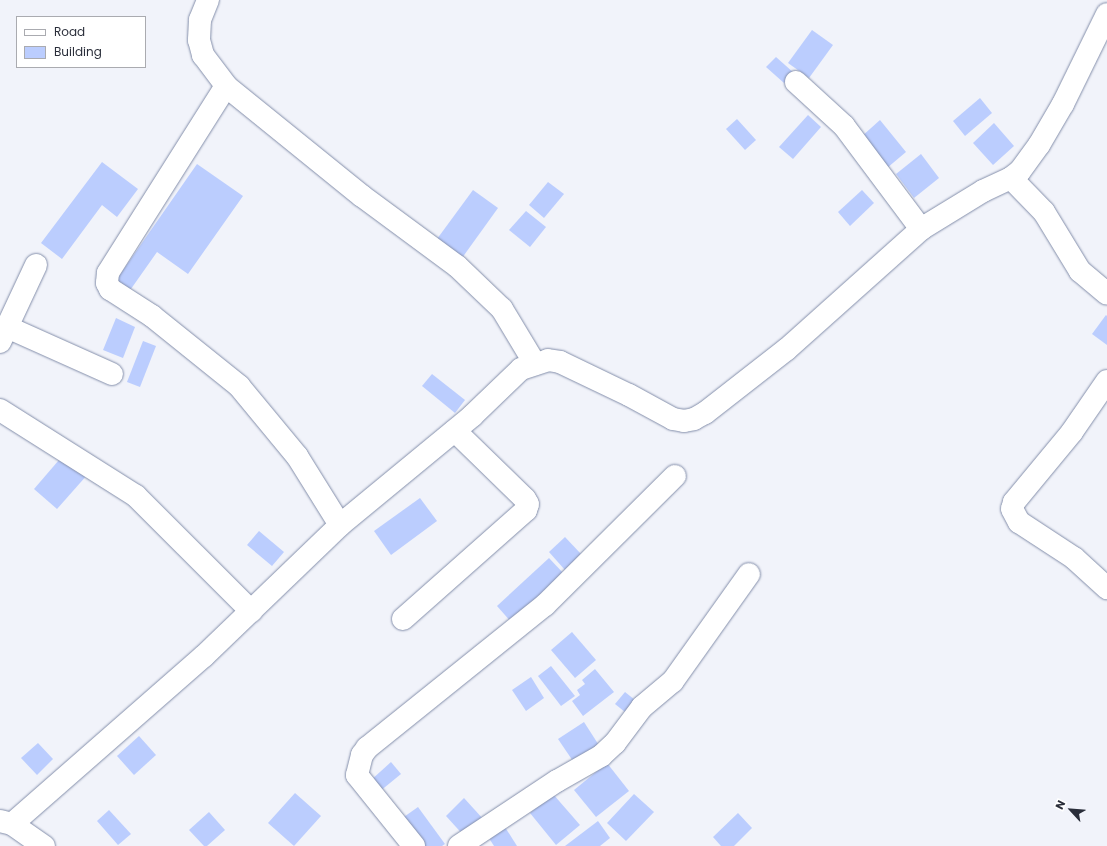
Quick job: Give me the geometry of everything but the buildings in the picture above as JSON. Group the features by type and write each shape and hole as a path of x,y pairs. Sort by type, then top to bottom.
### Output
{"street":[{"path":"208,0 200,20 199,40 203,56 226,86 362,196 457,266 502,309 535,364"},
{"path":"44,846 6,822 204,656 340,524 455,431 521,369 548,360 560,362 629,395 673,419 684,421 694,419 705,413 786,349 922,229 983,190 1011,178 1020,171 1040,144 1062,104 1107,14"},
{"path":"796,82 844,126 922,229"},
{"path":"226,86 108,273 107,283 110,289 152,316 239,386 297,456 340,524"},
{"path":"1011,178 1044,212 1080,271 1107,294"},
{"path":"36,265 4,335 112,374"},
{"path":"1107,381 1072,432 1014,502 1012,509 1018,522 1074,558 1107,588"},
{"path":"0,410 136,496 251,611"},
{"path":"403,618 526,510 528,504 525,499 455,431"},
{"path":"414,846 358,775 358,765 365,752 545,605 675,476"},
{"path":"459,846 557,781 601,756 615,743 642,707 673,681 749,574"}]}
